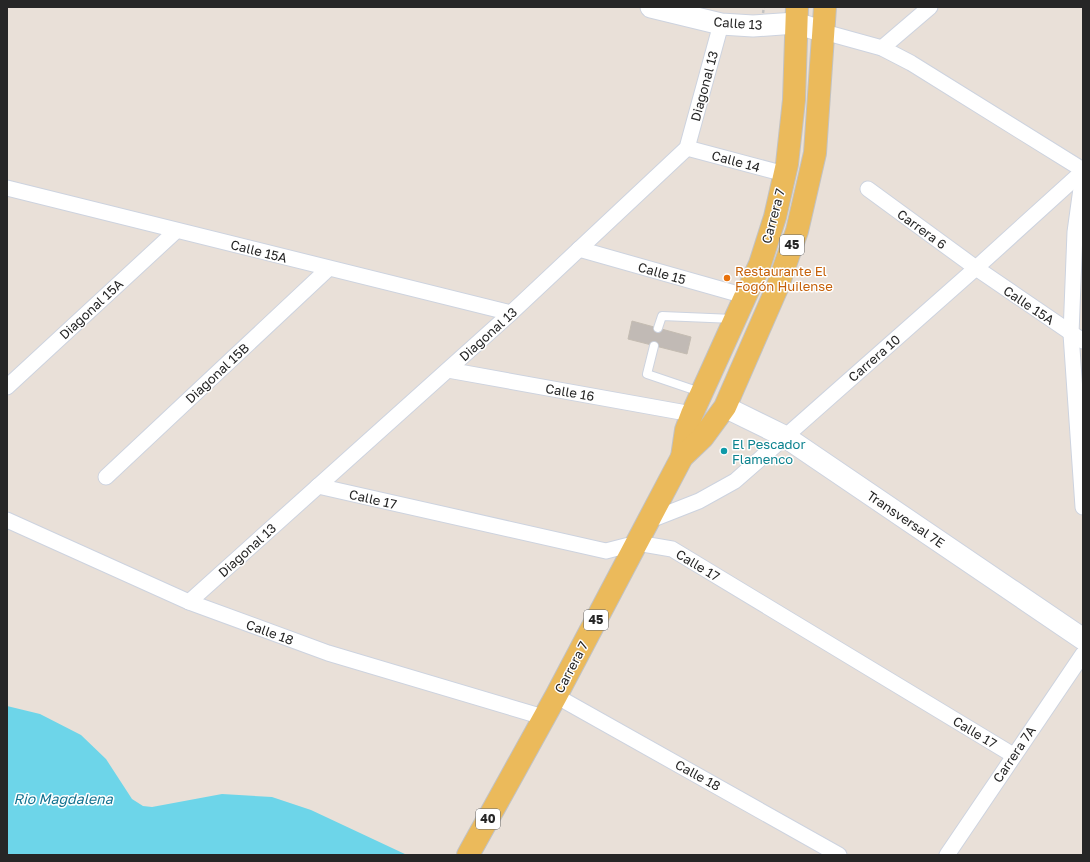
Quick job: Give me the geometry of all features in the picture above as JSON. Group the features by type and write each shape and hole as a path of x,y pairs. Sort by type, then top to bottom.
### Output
{"main road":[{"name":"Carrera 7","path":"468,855 556,696 682,457 703,437 725,407 777,288 797,231 815,153 825,7"},
{"name":"Carrera 7","path":"682,457 686,430 692,414 762,258 774,217 784,174 794,100 793,12"}],"street":[{"name":"Calle 13","path":"651,7 721,24 754,26 793,12 824,32"},
{"path":"882,48 930,7"},
{"name":"Diagonal 13","path":"190,602 511,313 687,148 721,24"},
{"path":"824,32 882,48 911,62 1083,172 1075,232 1083,507"},
{"name":"Calle 14","path":"687,148 784,174"},
{"name":"Carrera 10","path":"648,521 699,501 735,481 1083,172"},
{"name":"Calle 15A","path":"7,188 511,313"},
{"name":"Carrera 6","path":"868,189 976,268"},
{"name":"Diagonal 15A","path":"7,387 176,231"},
{"name":"Calle 15","path":"579,249 745,296"},
{"name":"Diagonal 15B","path":"106,477 328,268"},
{"name":"Calle 15A","path":"976,268 1077,337"},
{"name":"Calle 16","path":"448,370 692,414"},
{"name":"Transversal 7E","path":"725,407 784,436 1083,639"},
{"name":"Calle 17","path":"318,486 606,551 637,543 672,549 1013,755"},
{"name":"Calle 18","path":"7,520 190,602 328,653 544,716"},
{"name":"Carrera 7A","path":"947,855 1013,755 1083,654"},
{"name":"Calle 18","path":"556,696 839,855"}],"lane":[{"path":"658,328 662,316 735,319"},
{"path":"654,346 647,374 701,392"}],"path":[{"path":"763,13 764,7"}],"water":[{"name":"Rio Magdalena","path":"7,706 40,714 81,735 106,759 132,799 143,806 152,807 222,794 272,797 311,810 407,855 7,855"}],"building":[{"path":"632,321 691,337 687,354 628,339"}],"place":[{"name":"Restaurante El Fogón Huilense","path":"727,278"},
{"name":"El Pescador Flamenco","path":"724,451"}]}
